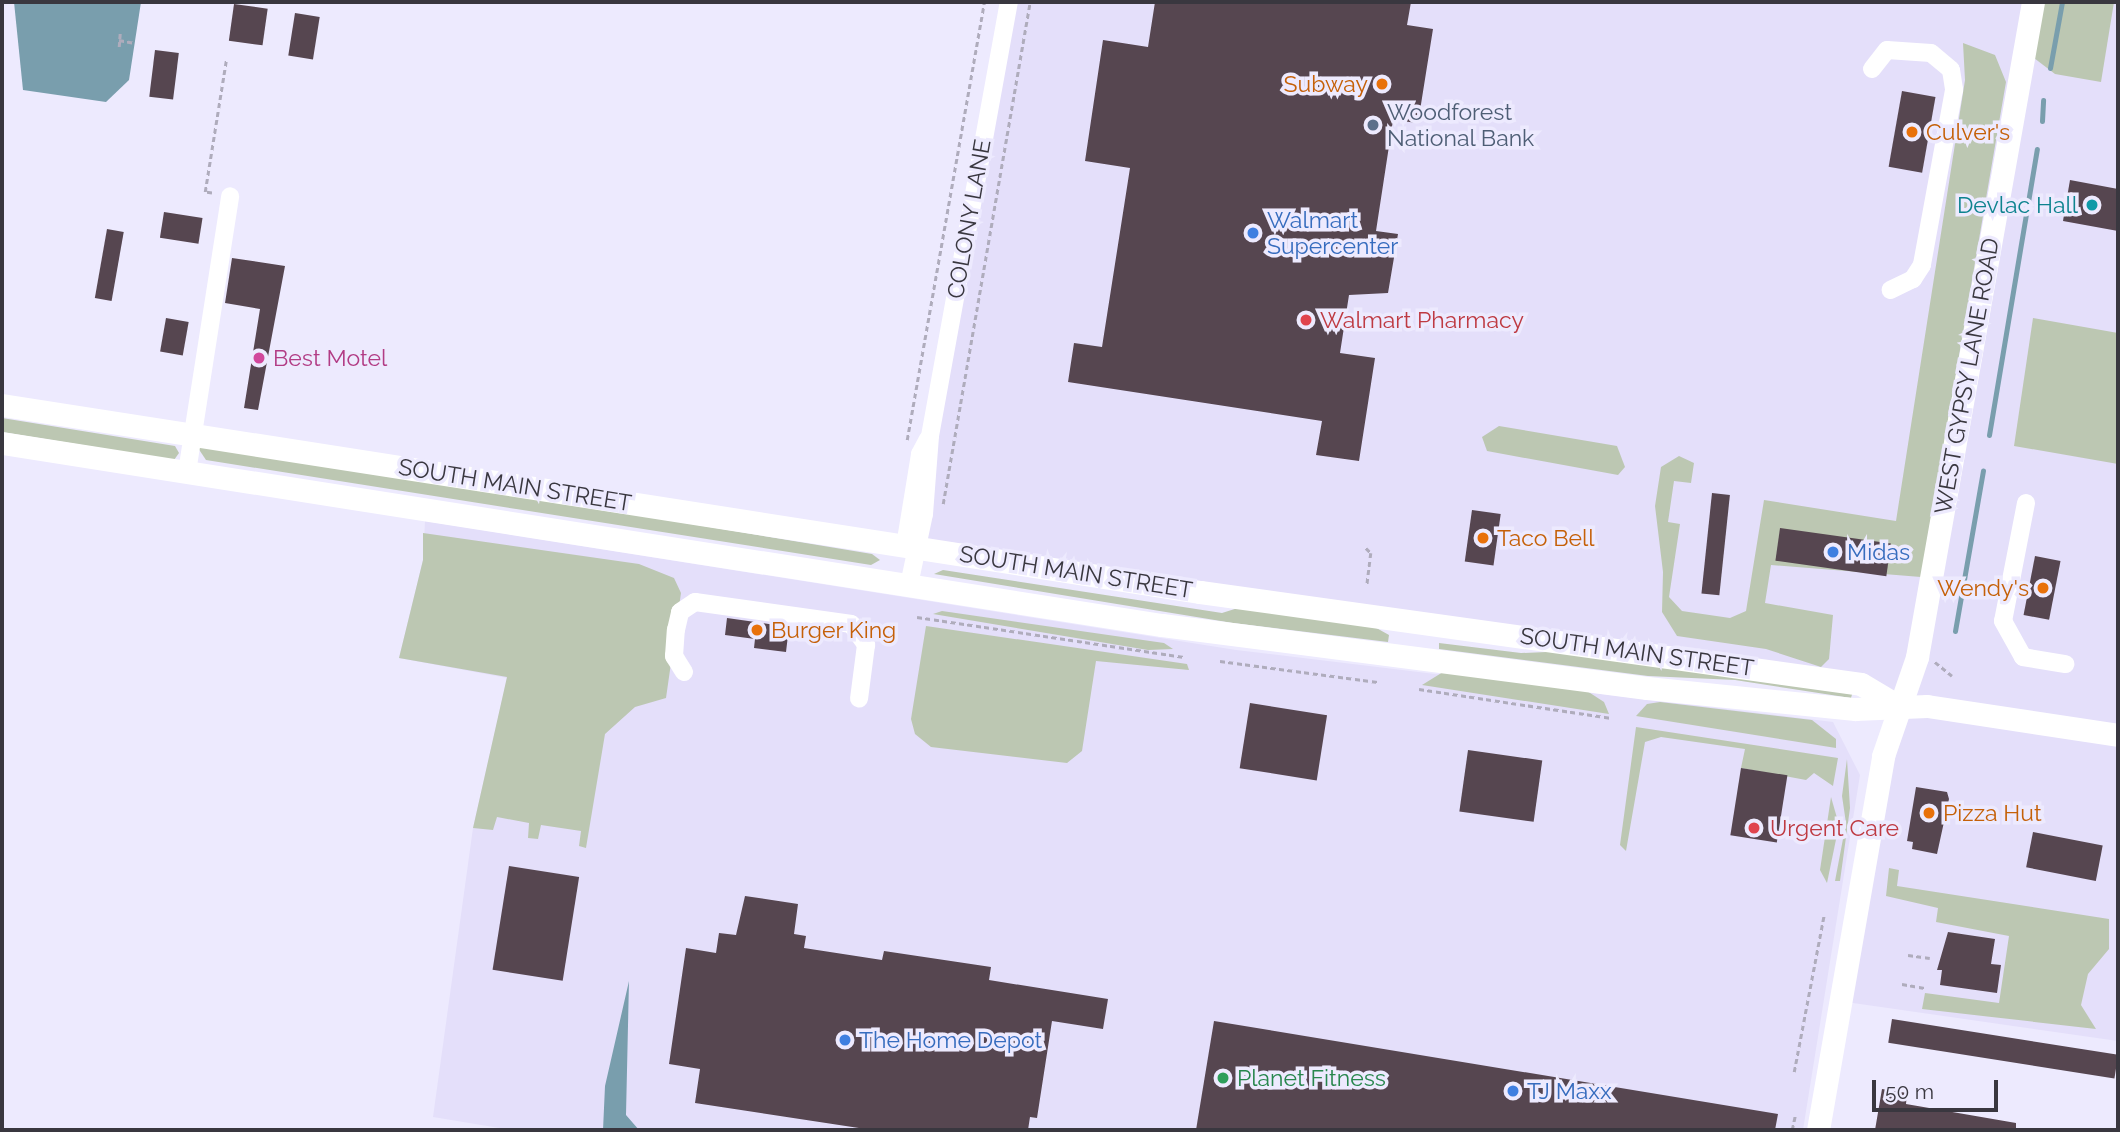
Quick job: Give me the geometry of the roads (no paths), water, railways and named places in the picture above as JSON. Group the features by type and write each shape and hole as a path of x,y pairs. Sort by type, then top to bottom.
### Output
{"main road":[{"name":"WEST GYPSY LANE ROAD","path":"1818,1130 1864,857 1898,706 1917,657 2034,2"},
{"name":"SOUTH MAIN STREET","path":"2,405 910,547 1861,684 1898,706"},
{"name":"SOUTH MAIN STREET","path":"2,443 1162,625 1633,687 1855,709 1898,706 2118,735"}],"street":[{"name":"COLONY LANE","path":"909,585 910,547 932,456 930,436 1009,2"},
{"path":"1872,69 1887,50 1931,53 1951,70 1954,90 1923,265 1913,279 1890,290"},
{"path":"187,472 230,196"},
{"path":"2026,503 2003,621 2023,657 2065,664"},
{"path":"684,672 674,656 676,630 680,612 695,602 851,624 866,645 859,699"}],"water":[{"path":"14,2 141,2 129,80 106,102 23,90"},
{"path":"629,981 626,1115 639,1130 603,1130 605,1086"}],"waterway":[{"path":"2050,68 2062,2"},
{"path":"2042,121 2043,100"},
{"path":"1989,435 2037,149"},
{"path":"1955,631 1983,470"}],"place":[{"name":"Subway","path":"1382,84"},
{"name":"Woodforest National Bank","path":"1373,125"},
{"name":"Culver's","path":"1912,132"},
{"name":"Devlac Hall","path":"2092,205"},
{"name":"Walmart Supercenter","path":"1253,233"},
{"name":"Walmart Pharmacy","path":"1306,320"},
{"name":"Best Motel","path":"259,358"},
{"name":"Taco Bell","path":"1483,538"},
{"name":"Midas","path":"1833,552"},
{"name":"Wendy's","path":"2043,588"},
{"name":"Burger King","path":"757,630"},
{"name":"Pizza Hut","path":"1929,813"},
{"name":"Urgent Care","path":"1754,828"},
{"name":"The Home Depot","path":"845,1040"},
{"name":"Planet Fitness","path":"1223,1078"},
{"name":"TJ Maxx","path":"1513,1091"}]}
